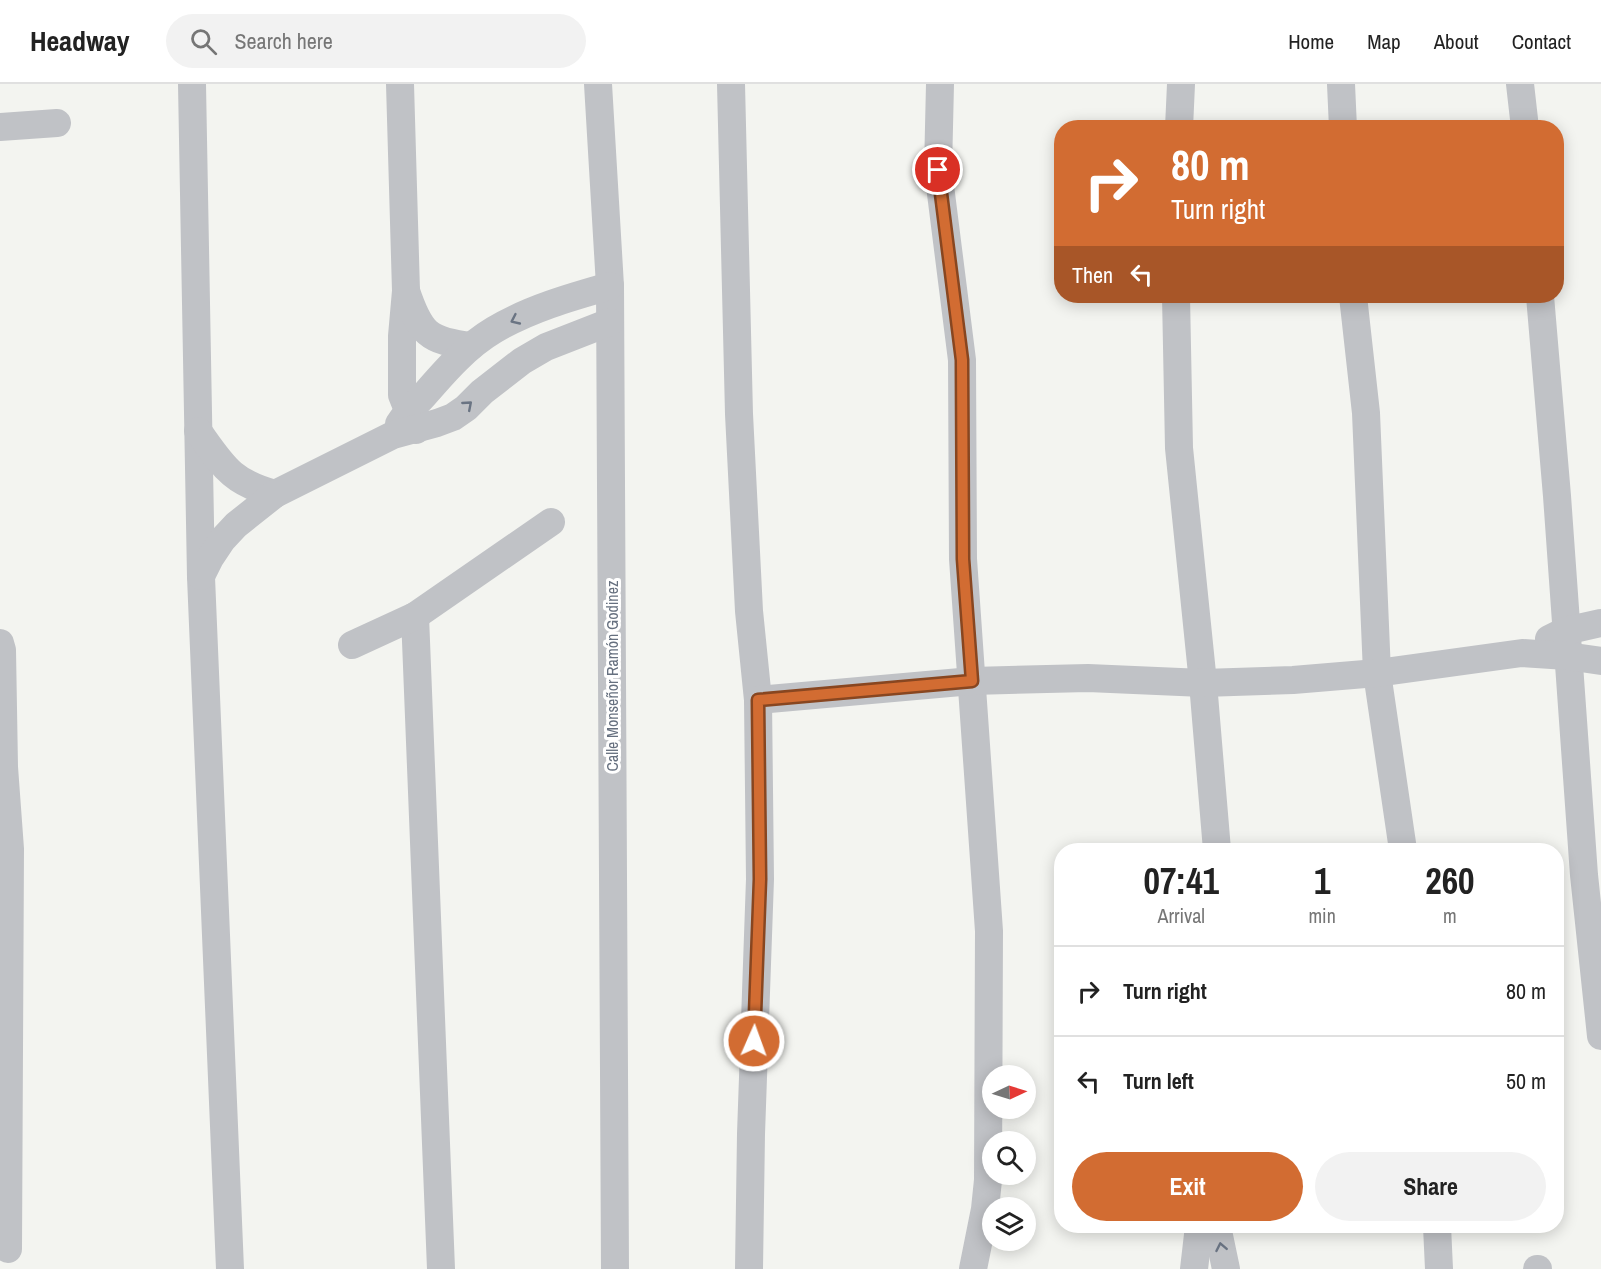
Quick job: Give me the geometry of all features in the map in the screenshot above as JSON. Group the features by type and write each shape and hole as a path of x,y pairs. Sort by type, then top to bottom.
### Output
{"street":[{"path":"192,84 201,577 230,1269"},
{"path":"400,84 406,291 402,336 402,395 405,425"},
{"name":"Calle Monseñor Ramón Godinez","path":"598,84 610,286 615,1269"},
{"path":"731,84 740,426 748,611 758,700 760,879 751,1134 749,1269"},
{"path":"940,84 938,170 962,360 963,559 989,931 988,1171 985,1209 973,1269"},
{"path":"1179,120 1181,84"},
{"path":"1341,84 1343,120"},
{"path":"1520,84 1524,120"},
{"path":"0,127 57,123"},
{"path":"405,425 424,395 438,379 471,346 493,330 549,305 610,286"},
{"path":"406,291 415,315 431,336 450,344 471,346"},
{"path":"1176,303 1179,448 1216,843"},
{"path":"1354,303 1366,413 1377,673 1402,843"},
{"path":"1541,303 1557,495 1584,875 1601,1036"},
{"path":"549,305 562,340"},
{"path":"201,577 222,540 236,525 275,494 405,425 453,417 522,361 546,347 610,322"},
{"path":"198,431 217,459 236,478 248,485 275,494"},
{"path":"352,645 415,616 551,522"},
{"path":"415,616 441,1269"},
{"path":"758,700 972,681 1088,678 1203,683 1293,680 1377,673 1522,653 1566,643 1601,623"},
{"path":"0,643 2,650 2,770 10,849 4,877 8,1249"},
{"path":"1566,643 1601,662"},
{"path":"1194,1269 1198,1233"},
{"path":"1218,1233 1226,1269"},
{"path":"1437,1233 1439,1269"}],"route":[{"path":"754,1041 760,879 758,700 972,681 963,559 962,360 938,170"}]}
